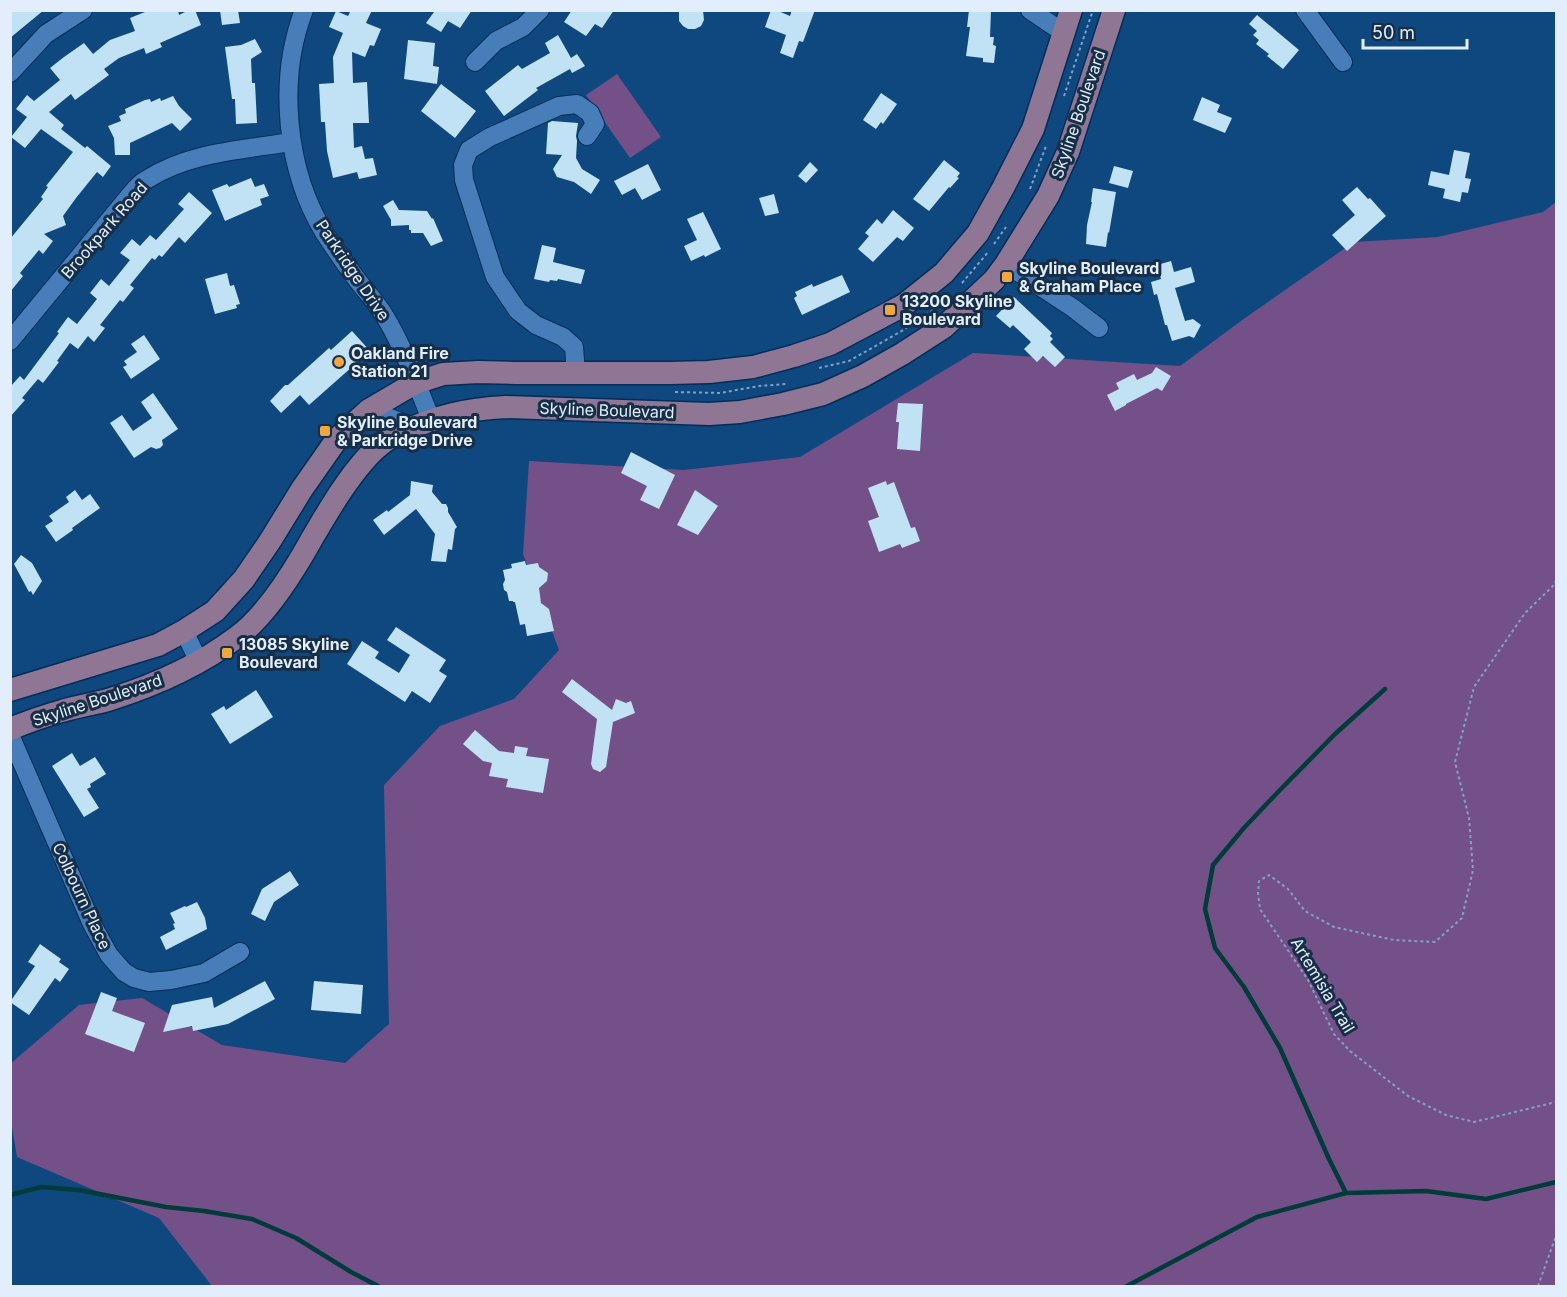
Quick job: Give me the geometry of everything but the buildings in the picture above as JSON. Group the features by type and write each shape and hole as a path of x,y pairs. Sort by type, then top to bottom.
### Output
{"main road":[{"name":"Skyline Boulevard","path":"10,690 158,645 215,611 244,579 337,439 369,410 415,383 443,374 466,372 709,372 753,367 830,344 904,305 944,273 978,233 1033,129 1071,10"},
{"name":"Skyline Boulevard","path":"10,729 35,719 110,699 167,678 199,662 238,636 273,600 292,573 322,521 371,453 385,441 422,423 479,408 506,407 709,414 740,412 823,394 863,376 944,327 994,280 1048,196 1068,152 1114,10"}],"street":[{"path":"10,73 46,34 83,10"},
{"name":"Parkridge Drive","path":"304,10 291,64 288,105 291,142 299,175 324,233 384,315 399,344 415,383 422,423"},
{"path":"475,62 496,41 523,27 540,10"},
{"path":"1030,10 1064,33"},
{"path":"1305,10 1343,62"},
{"path":"576,373 574,347 563,337 536,325 518,311 495,277 464,180 463,165 469,150 490,137 559,106 577,104 590,113 595,124 587,136"},
{"name":"Brookpark Road","path":"10,341 144,181 199,156 291,142"},
{"path":"1006,264 1099,328"},
{"path":"369,410 422,423"},
{"path":"184,631 199,662"},
{"name":"Colbourn Place","path":"10,735 92,924 109,955 124,972 134,978 149,982 171,980 204,973 240,952"}],"path":[{"path":"1062,100 1093,10"},
{"path":"1029,190 1047,141"},
{"path":"960,286 1007,226"},
{"path":"812,370 849,361 900,332 939,305"},
{"path":"668,392 720,393 792,383"},
{"name":"Artemisia Trail","path":"1557,580 1525,613 1474,687 1455,762 1468,818 1473,870 1461,918 1435,942 1394,940 1334,927 1305,911 1288,889 1269,875 1259,881 1258,893 1260,909 1308,980 1334,1034 1350,1051 1408,1096 1446,1115 1474,1122 1557,1102"},
{"path":"1538,1287 1557,1236"}],"shaded area":[{"path":"617,74 661,137 630,158 586,95"},
{"path":"1556,202 1556,1286 212,1286 159,1218 17,1157 11,1121 10,1064 79,1005 142,998 222,1045 345,1063 389,1024 384,785 440,726 514,699 559,650 523,554 529,461 684,470 800,457 973,353 1180,366 1354,242 1438,237 1543,212"}],"waterway":[{"path":"1346,1193 1280,1048 1244,987 1215,948 1205,909 1213,865 1278,792 1335,734 1385,689"},
{"path":"1127,1286 1257,1217 1346,1193 1426,1191 1486,1199 1556,1182"},
{"path":"10,1195 41,1187 79,1190 166,1207 252,1219 296,1238 378,1286"}],"place":[{"name":"Skyline Boulevard & Graham Place","path":"1007,277"},
{"name":"13200 Skyline Boulevard","path":"890,310"},
{"name":"Oakland Fire Station 21","path":"339,362"},
{"name":"Skyline Boulevard & Parkridge Drive","path":"325,431"},
{"name":"13085 Skyline Boulevard","path":"227,653"}]}
